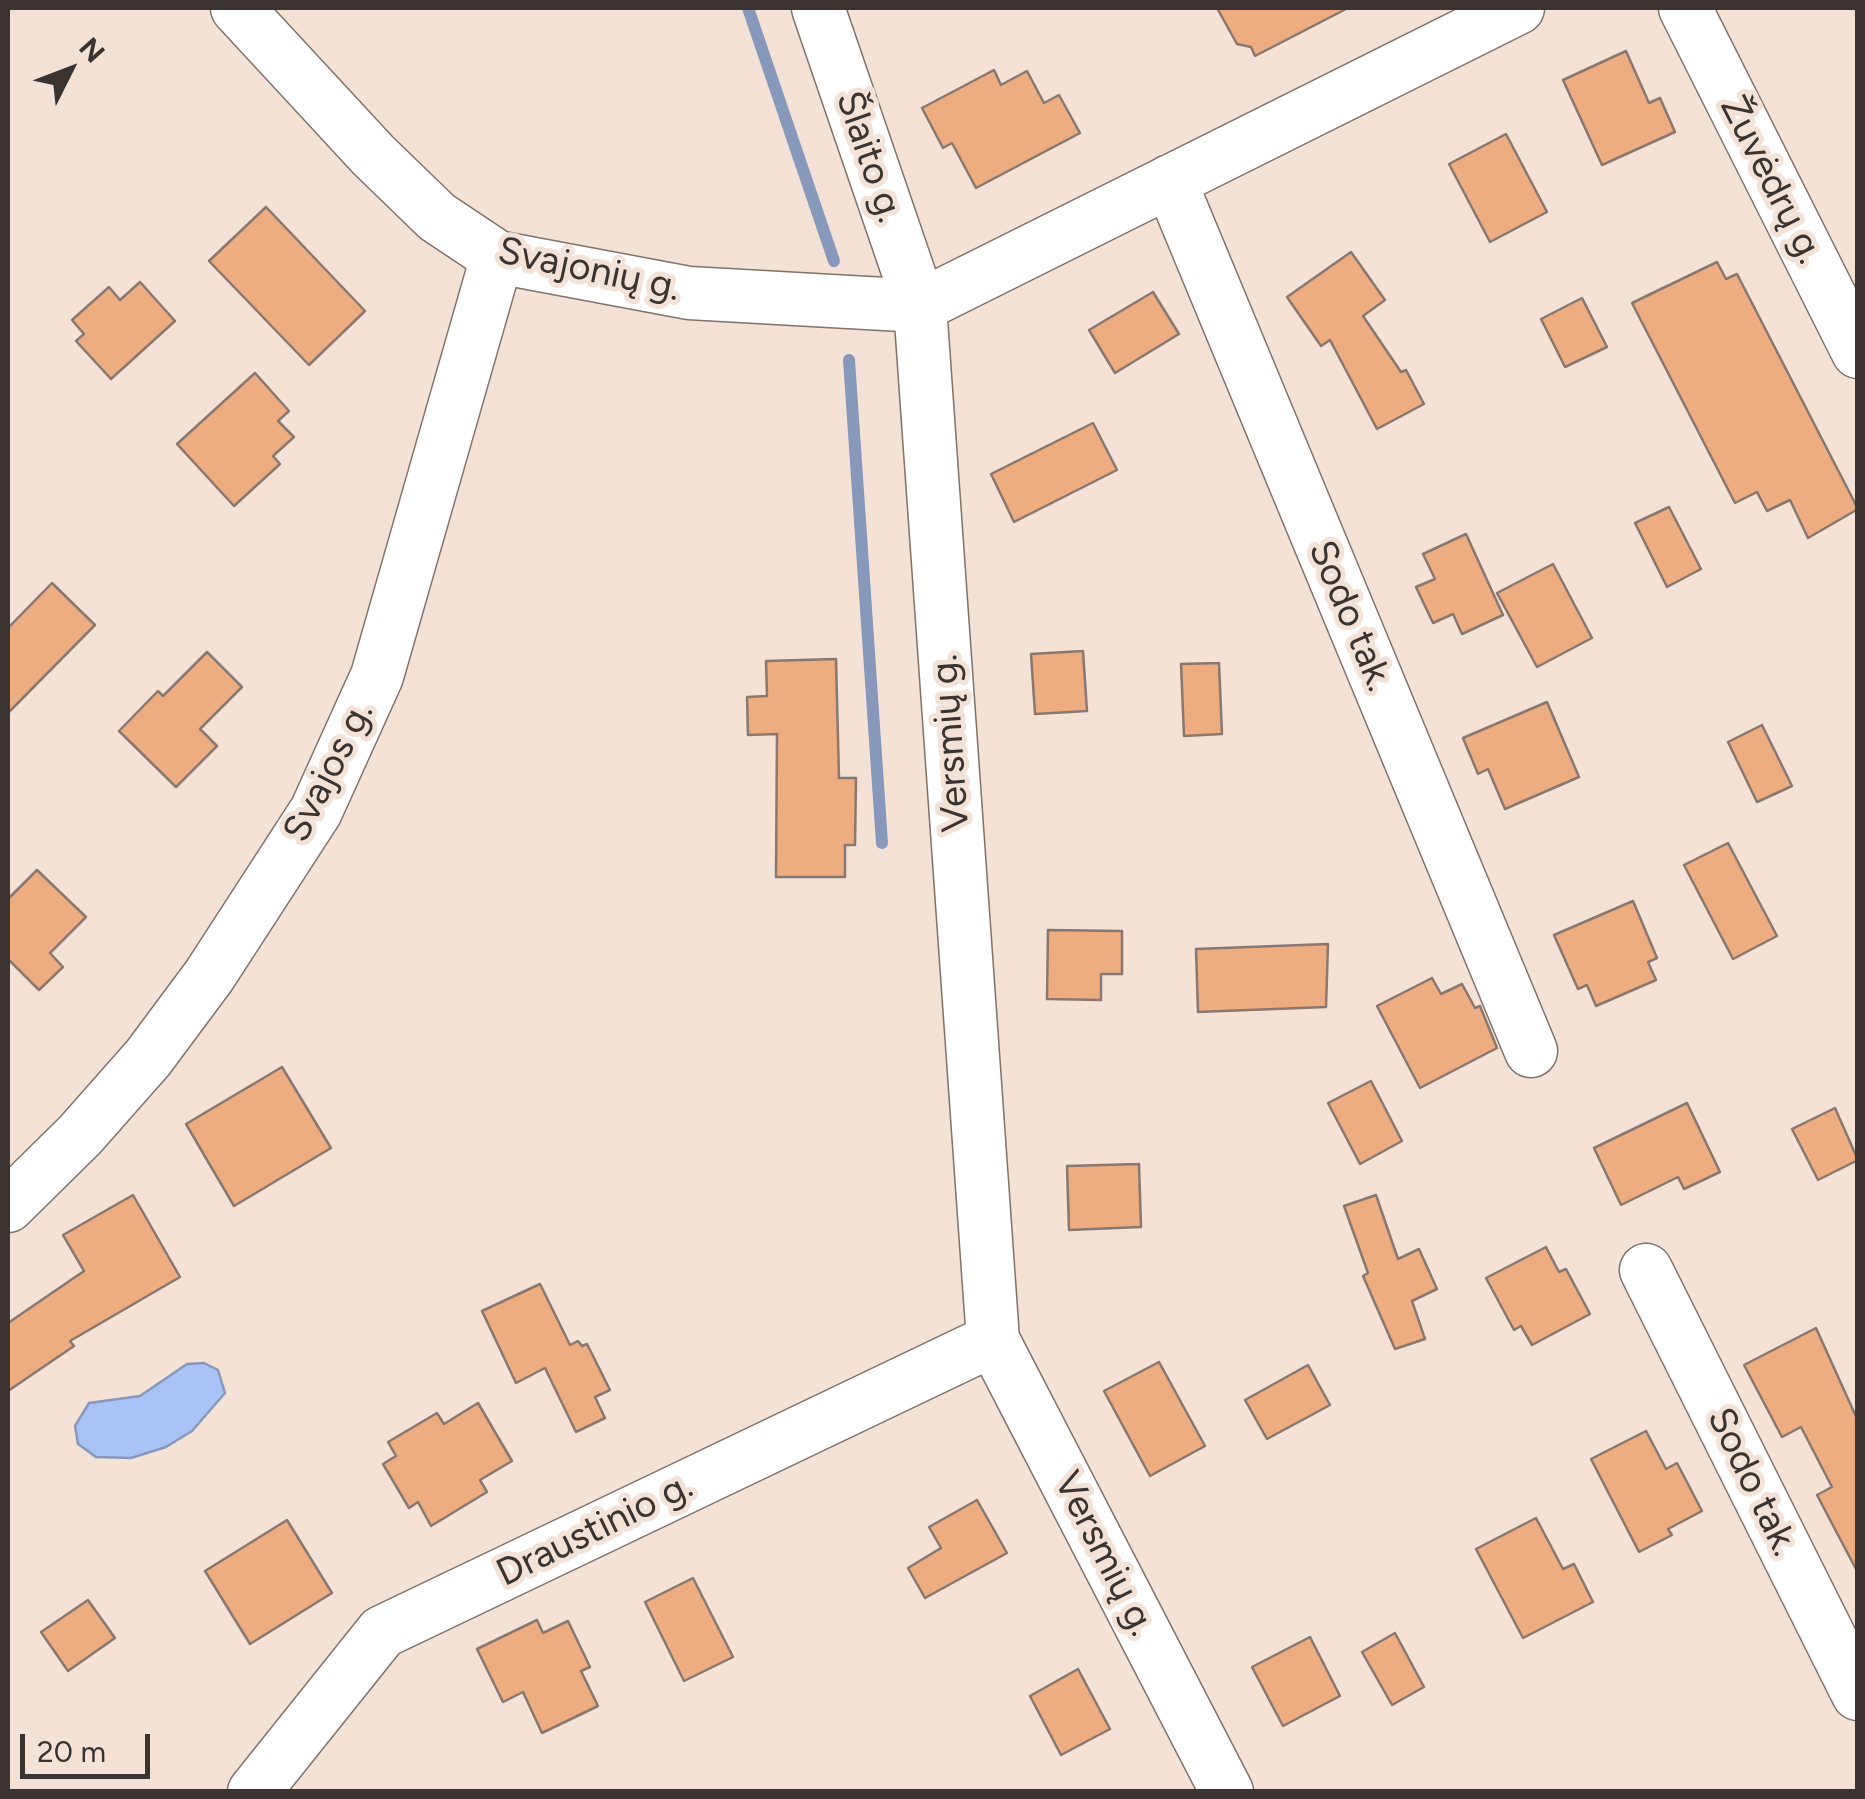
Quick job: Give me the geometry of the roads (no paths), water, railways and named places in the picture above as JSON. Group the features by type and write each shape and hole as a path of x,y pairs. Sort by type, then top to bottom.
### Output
{"street":[{"name":"Svajonių g.","path":"237,8 424,204 497,257 689,293 920,306"},
{"name":"Šlaito g.","path":"818,8 920,306"},
{"path":"920,306 1518,8"},
{"name":"Žuvėdrų g.","path":"1685,8 1858,352"},
{"name":"Sodo tak.","path":"1170,181 1531,1052"},
{"name":"Svajos g.","path":"8,1206 80,1135 148,1058 209,976 316,811 377,676 497,257"},
{"name":"Versmių g.","path":"920,306 993,1340 1227,1792"},
{"name":"Sodo tak.","path":"1646,1270 1858,1694"},
{"name":"Draustinio g.","path":"254,1792 382,1632 993,1340"}],"water":[{"path":"204,1363 218,1370 225,1393 192,1431 166,1447 131,1458 96,1457 78,1444 75,1426 89,1403 140,1396 187,1364"}],"waterway":[{"path":"748,8 834,261"},
{"path":"849,360 882,843"}]}
